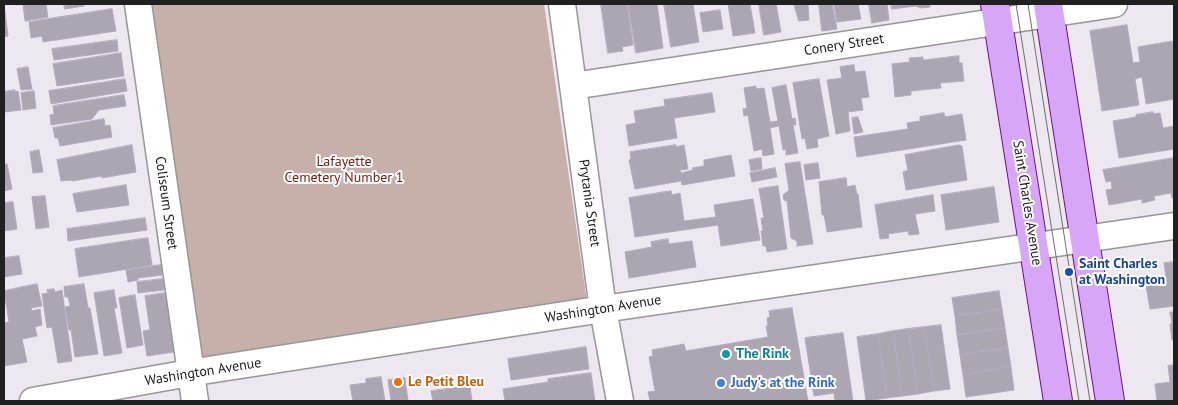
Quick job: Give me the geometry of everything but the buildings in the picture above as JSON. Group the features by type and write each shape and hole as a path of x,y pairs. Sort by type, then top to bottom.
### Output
{"main road":[{"path":"1049,9 1110,401"},
{"name":"Saint Charles Avenue","path":"997,12 1058,401"}],"street":[{"name":"Coliseum Street","path":"138,4 195,401"},
{"name":"Prytania Street","path":"562,4 603,309 620,401"},
{"name":"Conery Street","path":"573,86 997,12 1114,4"},
{"name":"Washington Avenue","path":"33,401 190,373 603,309 1174,226"}],"green space":[{"name":"Lafayette Cemetery Number 1","path":"152,4 544,4 587,302 201,360"}],"tram line":[{"path":"1016,4 1079,401"},
{"path":"1028,4 1090,401"}],"place":[{"name":"Saint Charles at Washington","path":"1069,272"},
{"name":"The Rink","path":"726,354"},
{"name":"Le Petit Bleu","path":"398,382"},
{"name":"Judy's at the Rink","path":"721,383"}]}
